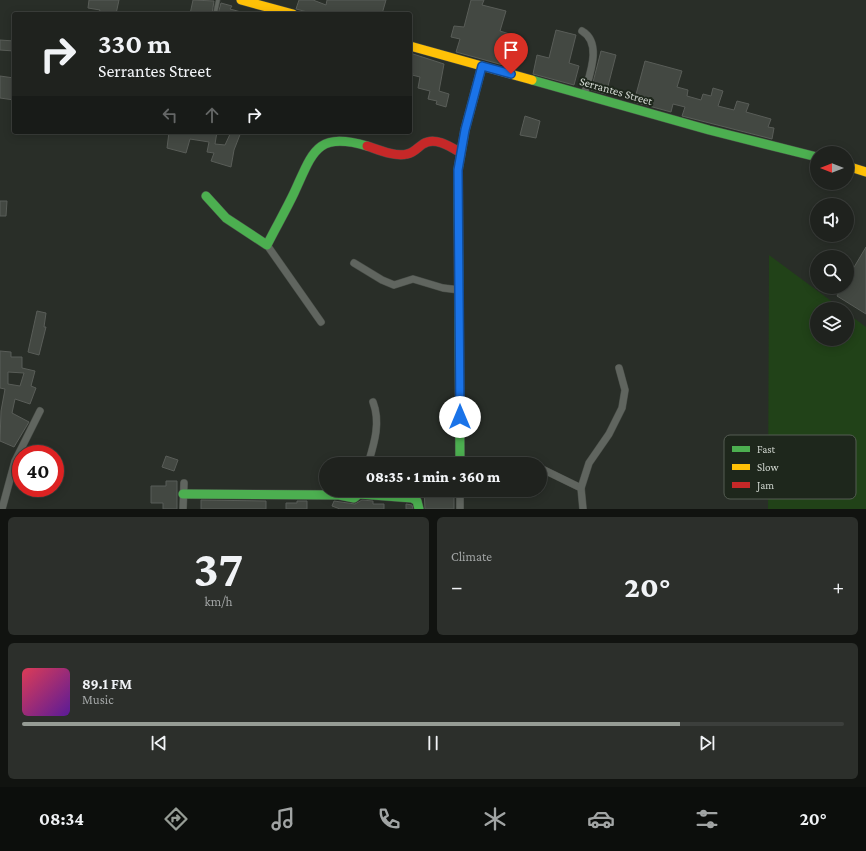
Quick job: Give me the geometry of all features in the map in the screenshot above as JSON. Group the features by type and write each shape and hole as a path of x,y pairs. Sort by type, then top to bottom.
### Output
{"street":[{"path":"241,0 286,12"},
{"path":"582,31 590,38 593,50 591,71 584,94"},
{"name":"Serrantes Street","path":"412,47 709,130 810,155"},
{"path":"460,457 460,290 457,193 461,153 482,66"},
{"path":"268,245 294,191 305,164 314,152 329,142 353,142 406,155 412,153 425,143 438,142 461,153"},
{"path":"854,168 866,172"},
{"path":"206,196 211,205 226,219 248,235 268,245 321,322"},
{"path":"354,263 382,280 394,284 413,279 443,288 460,290"},
{"path":"583,509 580,488 589,463 609,434 624,401 625,390 619,368"},
{"path":"370,457 376,431 376,414 373,402"},
{"path":"2,509 14,465 40,412"},
{"path":"547,472 580,488"},
{"path":"183,509 184,483"},
{"path":"183,494 319,495"},
{"path":"403,497 412,498 417,501 419,509"},
{"path":"460,497 460,509"}],"lane":[{"path":"215,12 218,0"}],"green space":[{"path":"769,255 810,285 810,294 822,294 833,302 810,302 810,346 854,346 854,318 866,327 866,509 768,509 768,499 856,499 856,435 768,435"}],"building":[{"path":"89,0 119,0 116,12 99,12 100,10 88,8"},
{"path":"193,0 214,1 212,12 190,12"},
{"path":"299,0 313,0 326,5 327,0 386,0 383,12 307,12 296,9"},
{"path":"471,0 484,0 482,5 506,11 500,31 522,38 514,68 456,52 460,39 451,37 454,26 464,27"},
{"path":"221,3 232,6 230,9 241,12 219,12"},
{"path":"556,30 576,35 569,63 579,66 574,85 533,74 537,55 549,58"},
{"path":"0,40 12,41 12,51 0,50"},
{"path":"601,51 616,55 606,94 591,90"},
{"path":"412,54 444,64 439,91 449,94 446,107 436,104 437,101 428,99 430,91 418,88 420,77 412,75"},
{"path":"645,61 682,71 677,87 688,90 687,96 701,100 703,94 711,96 713,88 723,91 718,106 734,110 737,101 749,104 746,112 771,119 768,127 774,128 772,139 682,116 685,107 673,104 671,112 634,102"},
{"path":"0,76 12,78 12,100 0,98"},
{"path":"525,116 540,121 536,138 520,135"},
{"path":"169,134 217,134 215,144 225,145 230,134 240,134 234,150 231,167 211,161 214,153 207,152 209,142 190,139 186,153 167,148"},
{"path":"0,201 7,201 6,216 0,216"},
{"path":"866,247 866,314 854,307 854,302 847,302 837,296 838,294 854,294 854,267"},
{"path":"37,311 46,313 44,327 46,327 39,355 28,352"},
{"path":"0,351 11,352 11,357 22,357 22,368 35,371 31,386 36,388 30,404 15,399 12,413 29,422 15,445 12,446 0,441 1,411 5,389 0,388","holes":["8,372 24,373 20,386 8,384"]},
{"path":"166,456 178,460 174,471 162,467"},
{"path":"166,481 177,481 177,509 163,509 163,503 151,503 151,486 166,486"},
{"path":"424,497 454,497 454,509 425,509"},
{"path":"201,500 266,501 266,509 201,509"},
{"path":"362,500 373,501 373,504 384,504 384,509 340,509 332,506 334,501 355,504"},
{"path":"297,501 307,501 307,509 286,509 286,503 297,503"},
{"path":"406,504 412,505 413,509 406,509"}],"traffic: fast":[{"path":"460,457 458,170 465,130 482,66"},
{"path":"532,80 709,130 810,155"},
{"path":"206,196 226,218 267,245 306,166 318,148 326,143 337,141 367,146"},
{"path":"183,494 339,495 354,498 359,494 412,498 417,501 419,509"}],"traffic: slow":[{"path":"241,0 286,12"},
{"path":"412,47 532,80"},
{"path":"854,168 866,172"}],"traffic: jam":[{"path":"367,146 387,153 402,155 412,152 423,144 433,141 443,143 461,153"}],"route":[{"path":"460,417 458,170 465,130 482,66 511,74"}]}
